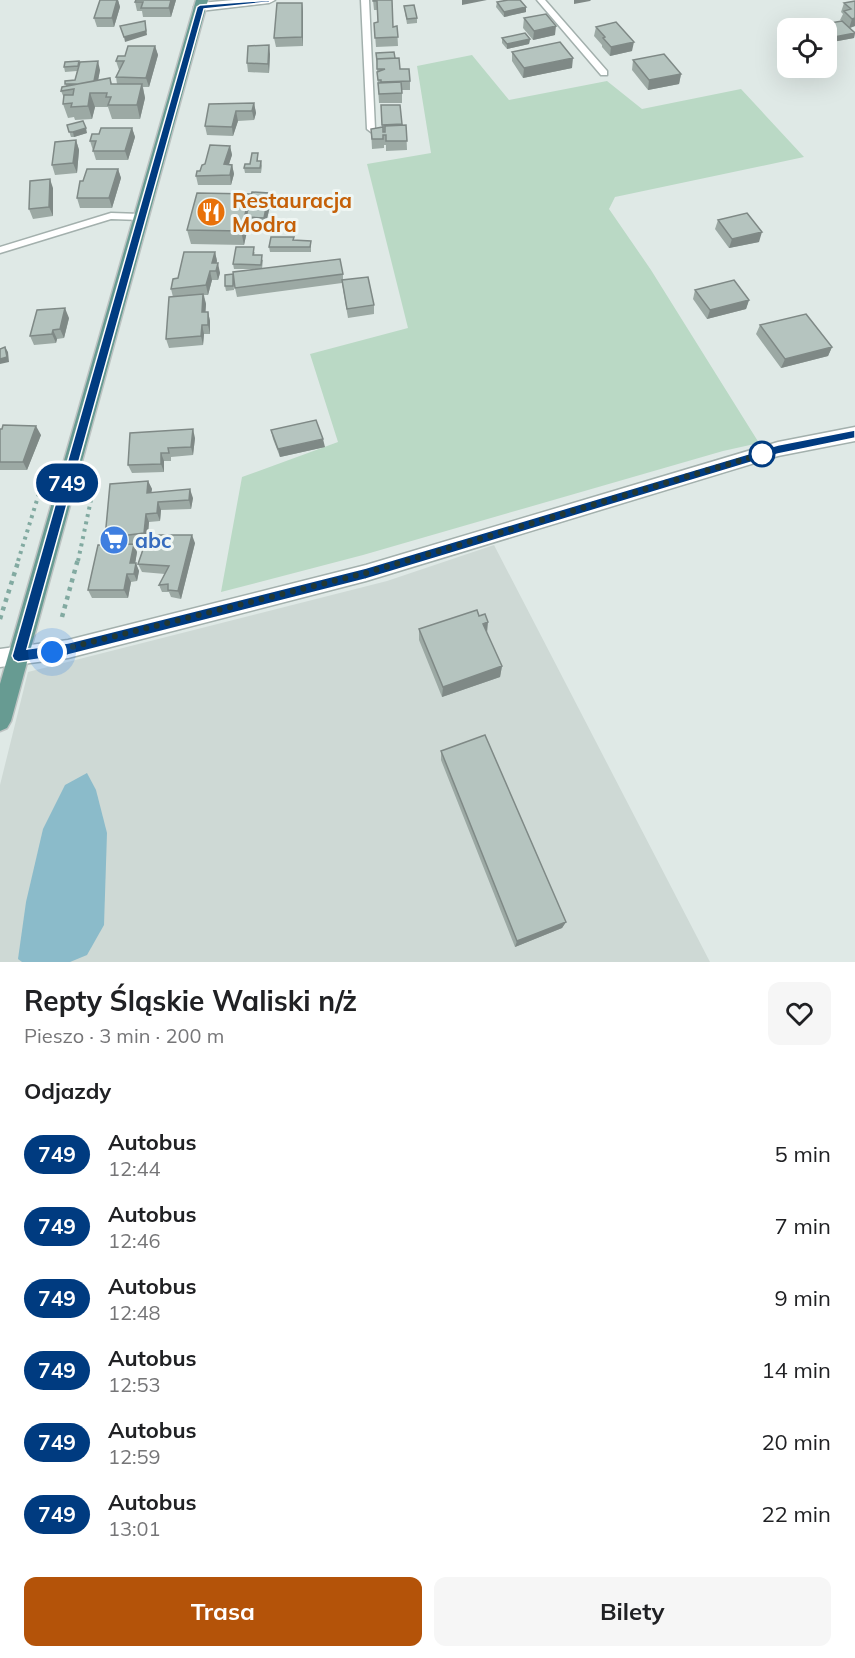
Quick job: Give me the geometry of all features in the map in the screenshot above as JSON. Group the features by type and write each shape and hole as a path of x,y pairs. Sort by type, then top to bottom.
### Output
{"main road":[{"path":"0,721 9,657 141,217 201,4"}],"street":[{"path":"201,4 269,0"},
{"path":"9,657 68,649 366,573 778,449 855,435"}],"lane":[{"path":"364,0 371,129"},
{"path":"541,0 604,73"},
{"path":"0,250 111,216 141,217"}],"path":[{"path":"62,617 76,568 95,481"}],"shaded area":[{"path":"494,545 710,962 0,962 0,785 28,672 387,581"}],"green space":[{"path":"472,55 509,100 607,81 642,109 741,89 804,157 615,197 609,209 651,270 759,443 723,451 363,555 221,592 242,477 338,442 310,354 408,328 367,164 431,153 417,66"}],"water":[{"path":"87,773 96,790 107,833 104,925 87,955 70,962 22,962 18,959 26,902 43,829 65,785"}],"building":[{"path":"100,0 117,0 112,18 94,18"},
{"path":"136,0 171,0 169,8 141,8 143,2 135,2"},
{"path":"373,0 392,0 393,27 397,26 398,37 375,38 374,23 378,22 377,1"},
{"path":"520,0 526,7 504,12 497,2"},
{"path":"855,1 855,18 852,19 844,11 851,9 844,3"},
{"path":"277,3 302,3 302,37 274,38"},
{"path":"414,5 417,18 407,19 404,6"},
{"path":"546,14 556,26 534,31 524,18"},
{"path":"145,21 146,31 124,37 120,26"},
{"path":"842,21 855,33 837,36 837,22"},
{"path":"616,22 634,42 611,47 596,27"},
{"path":"525,33 530,39 507,44 502,38"},
{"path":"560,42 573,58 524,68 512,52"},
{"path":"269,45 268,64 247,63 248,46"},
{"path":"128,46 155,46 146,78 116,77 124,61 116,61 118,56 125,56"},
{"path":"394,52 395,58 377,59 377,61 376,53"},
{"path":"664,54 681,74 649,80 633,60"},
{"path":"399,58 400,69 409,69 410,81 381,82 378,80 377,72 385,69 377,69 377,59"},
{"path":"79,61 78,66 64,67 65,62"},
{"path":"98,61 94,81 65,84 65,81 75,80 80,62"},
{"path":"110,78 111,84 142,84 137,105 108,105 111,97 106,97 107,93 90,93 88,106 71,107 72,103 63,104 64,95 73,95 74,89 61,91 62,87"},
{"path":"401,82 402,93 379,94 378,83"},
{"path":"254,103 252,111 236,111 232,127 205,126 209,104"},
{"path":"381,105 400,105 402,124 382,125"},
{"path":"83,121 86,128 69,132 67,125"},
{"path":"406,125 407,141 386,141 386,135 383,135 383,139 372,139 371,129 383,127 383,132 385,132 385,126"},
{"path":"101,128 132,128 125,151 93,151 96,141 90,141 92,134 99,134"},
{"path":"76,140 73,163 52,165 55,142"},
{"path":"210,145 230,146 224,164 232,165 230,175 196,176 197,171 200,171 202,165 205,164"},
{"path":"252,153 258,153 257,161 261,161 260,168 244,168 245,164 250,164"},
{"path":"87,169 118,169 109,198 77,198 80,181 83,181"},
{"path":"50,179 49,207 29,209 30,181"},
{"path":"252,192 269,193 264,218 246,217"},
{"path":"197,193 250,194 241,231 187,230"},
{"path":"747,213 762,232 732,239 718,220"},
{"path":"271,237 294,237 293,240 311,241 310,247 269,247"},
{"path":"236,247 254,247 253,255 262,255 261,265 233,264"},
{"path":"184,252 215,252 212,263 218,263 216,271 210,271 206,285 171,289 173,279 178,278"},
{"path":"340,259 343,274 235,288 233,272"},
{"path":"233,274 233,286 225,286 225,275"},
{"path":"368,277 374,305 347,309 342,280"},
{"path":"734,280 749,300 710,310 695,290"},
{"path":"203,294 202,312 208,312 208,325 202,325 201,336 166,339 169,297"},
{"path":"65,308 60,329 53,330 52,334 30,336 37,310"},
{"path":"806,314 832,347 785,359 760,325"},
{"path":"5,347 7,357 0,359 0,349"},
{"path":"316,420 323,439 278,449 271,430"},
{"path":"3,425 36,426 23,462 0,462 0,429"},
{"path":"193,429 191,447 168,448 169,453 161,453 161,464 128,465 130,433"},
{"path":"148,481 147,493 190,489 189,500 158,502 157,513 146,514 144,533 105,538 110,484"},
{"path":"148,535 192,535 178,591 168,590 168,584 159,585 169,566 138,564"},
{"path":"134,544 130,563 136,563 134,574 127,574 124,590 88,590 98,545"},
{"path":"477,610 479,616 485,614 488,622 483,624 502,666 443,687 419,629"},
{"path":"485,735 566,922 517,941 441,751"}],"bus line":[{"name":"749","path":"269,0 200,7 18,656 68,649 366,573 778,449 855,434"}],"place":[{"name":"Restauracja Modra","path":"211,212"},
{"name":"abc","path":"114,540"}],"route":[{"path":"52,652 366,573 762,454"}]}
